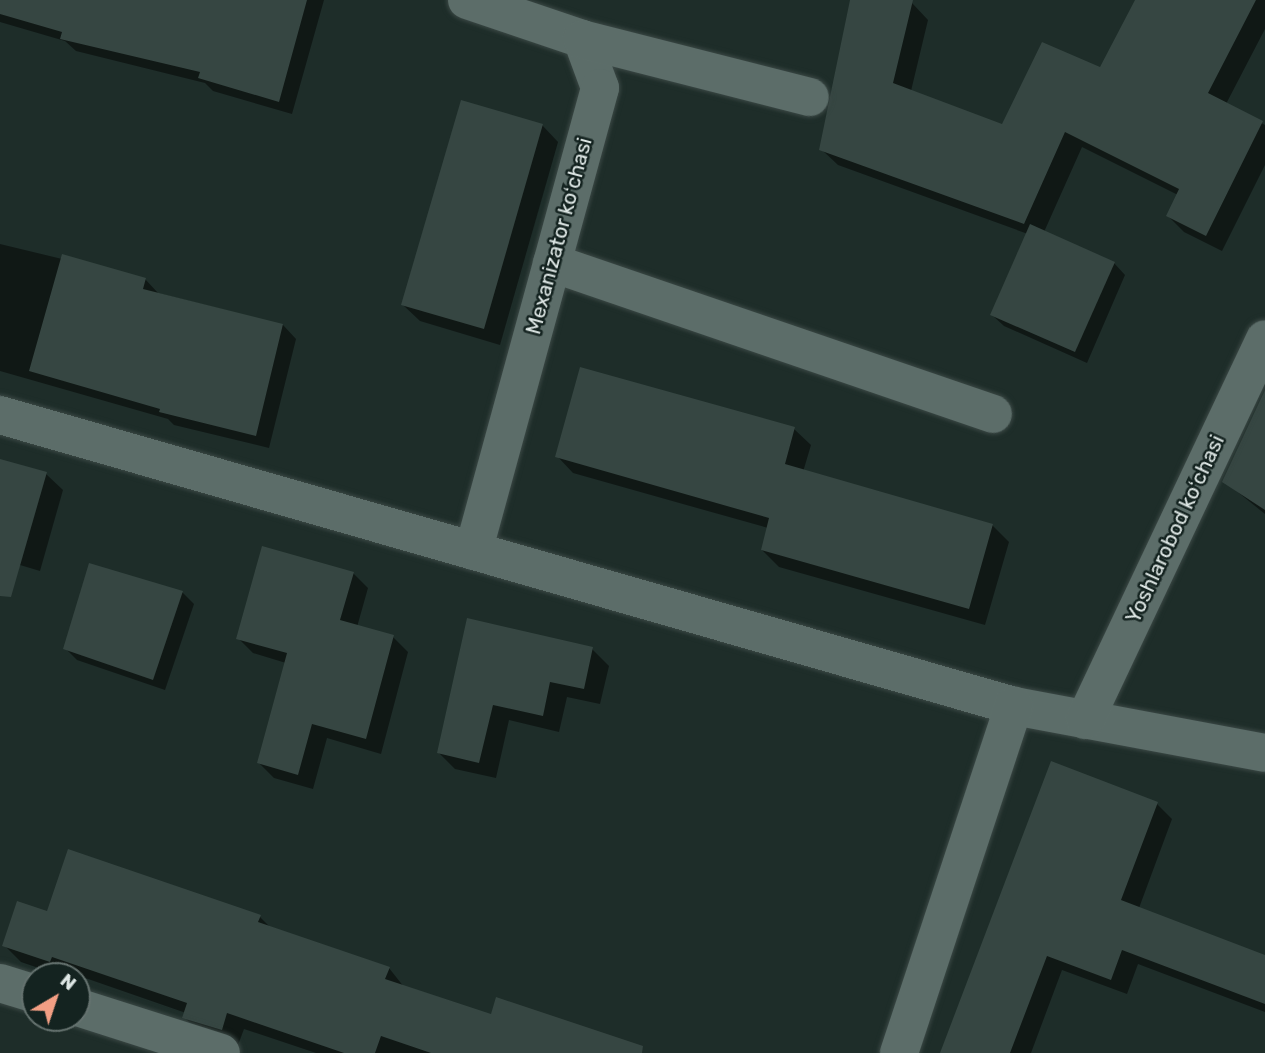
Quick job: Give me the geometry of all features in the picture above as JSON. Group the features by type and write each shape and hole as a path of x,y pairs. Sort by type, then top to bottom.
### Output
{"street":[{"path":"467,0 582,39 810,97"},
{"name":"Mexanizator koʻchasi","path":"473,551 600,88 582,39"},
{"path":"552,263 993,414"},
{"name":"Yoshlarobod koʻchasi","path":"1086,720 1265,338"},
{"path":"0,415 1014,706 1265,753"},
{"path":"899,1053 1014,706"},
{"path":"0,983 21,990"},
{"path":"91,1011 221,1053"}],"building":[{"path":"0,0 307,0 279,102 198,78 200,72 60,39 62,32 0,14"},
{"path":"850,0 913,0 893,83 1002,124 1042,42 1100,67 1135,0 1256,0 1208,93 1263,121 1206,236 1166,216 1179,189 1065,132 1024,224 819,150"},
{"path":"461,100 543,124 484,329 401,305"},
{"path":"1030,224 1115,262 1075,352 990,315"},
{"path":"62,254 146,278 143,289 283,324 256,436 159,412 160,409 29,371"},
{"path":"580,367 795,427 785,464 993,524 969,609 761,550 769,518 555,457"},
{"path":"1265,390 1265,510 1222,482"},
{"path":"0,459 47,472 11,597 0,596"},
{"path":"262,546 354,572 340,620 394,635 366,739 312,724 298,775 257,763 287,653 236,639"},
{"path":"89,563 183,591 153,680 63,649"},
{"path":"467,618 593,647 584,689 550,682 543,716 493,705 479,763 437,753"},
{"path":"1051,761 1158,802 1121,900 1265,955 1265,1004 1122,950 1111,980 1047,956 1010,1053 940,1053"},
{"path":"68,849 261,915 258,922 390,967 385,979 491,1014 496,997 643,1046 642,1053 431,1053 381,1036 375,1053 344,1053 227,1013 222,1030 182,1018 187,1003 91,970 91,962 67,962 52,957 50,962 2,946 17,901 47,911"}]}
